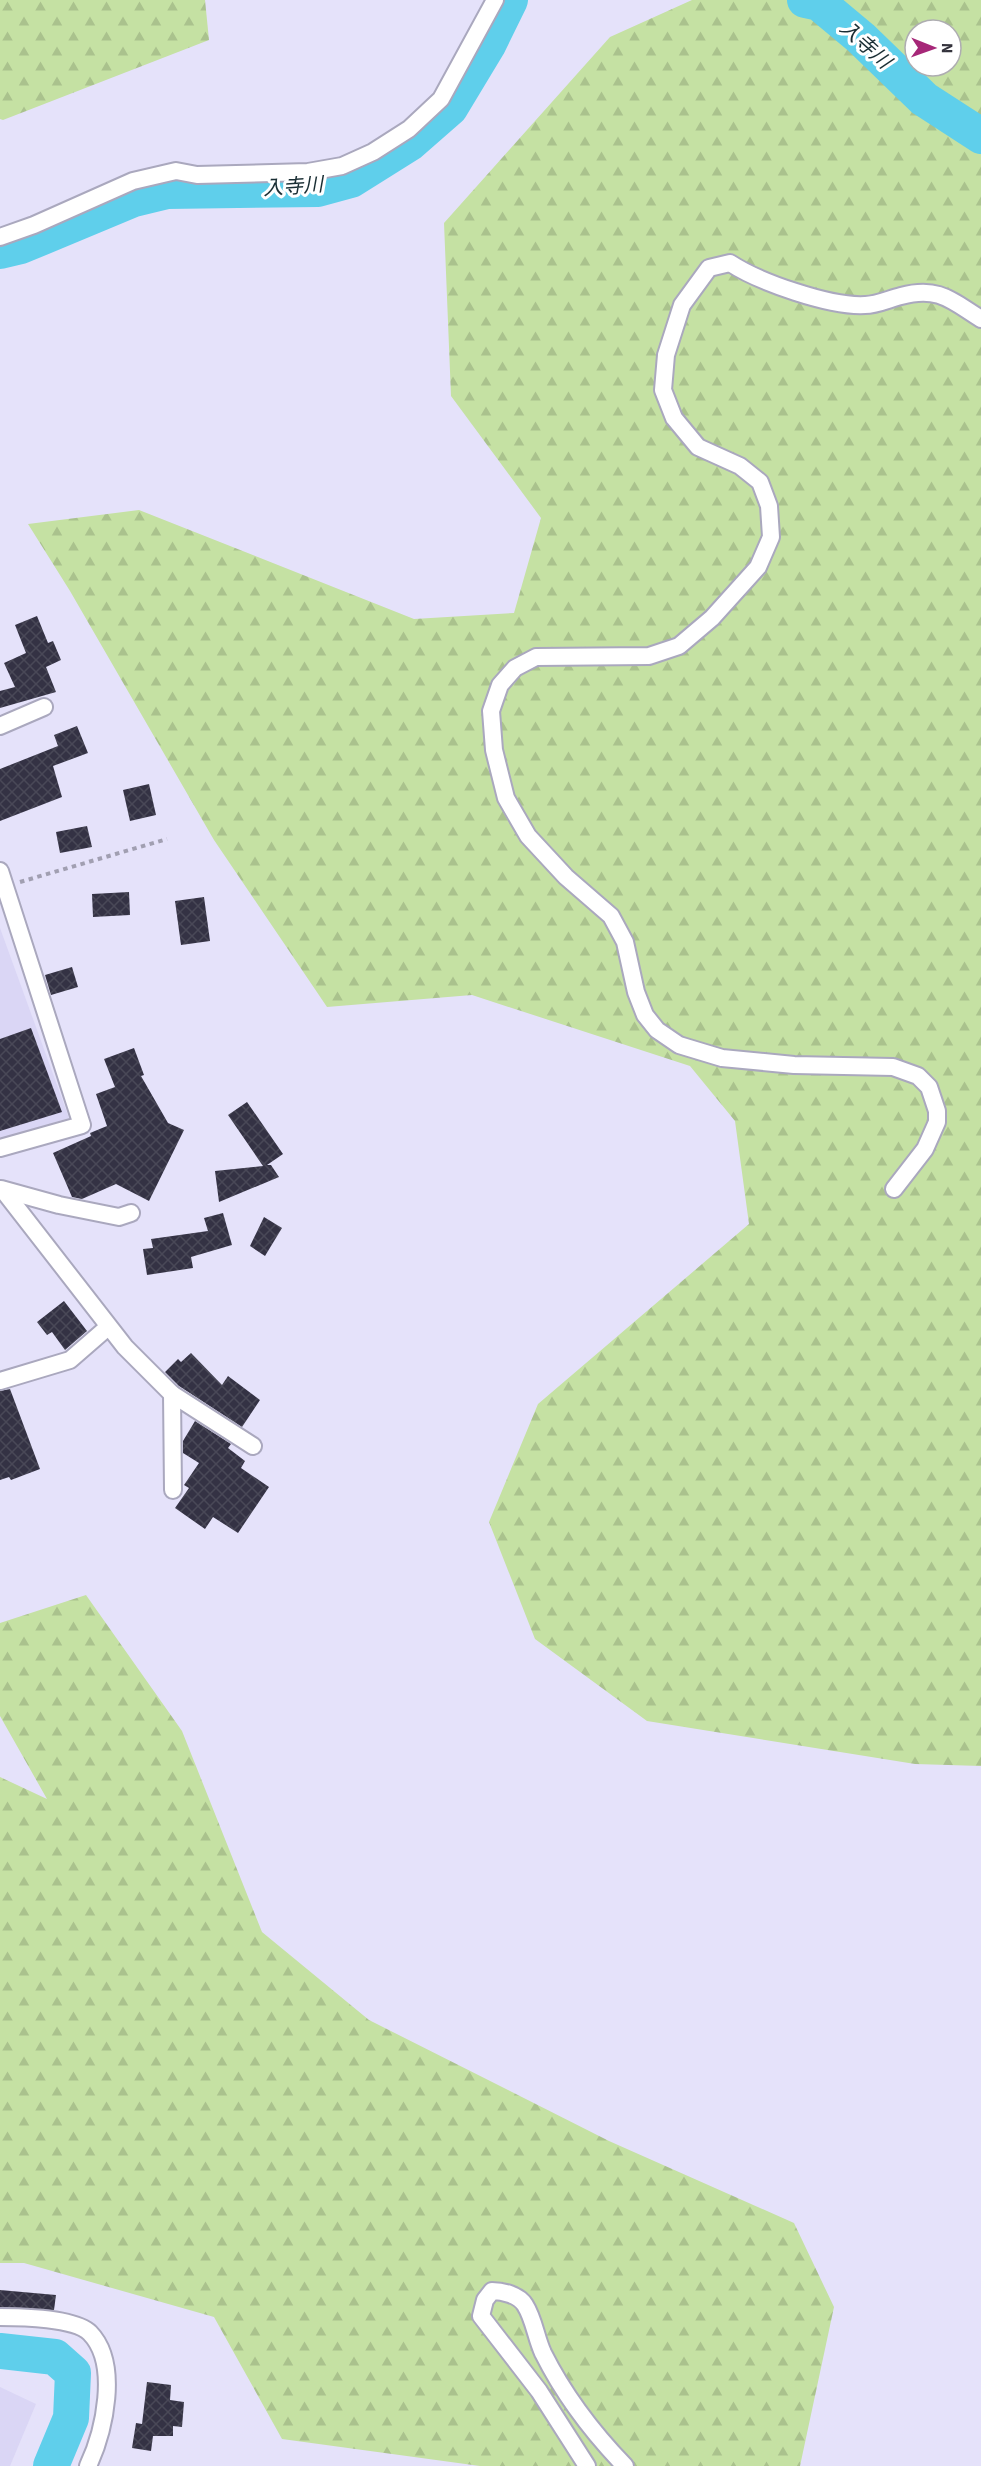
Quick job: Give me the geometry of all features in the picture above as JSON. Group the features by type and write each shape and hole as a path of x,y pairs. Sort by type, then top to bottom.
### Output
{"street":[{"path":"0,237 34,225 133,181 176,171 197,176 308,172 342,165 373,152 409,129 441,99 495,0"},
{"path":"894,1189 925,1149 937,1122 937,1111 929,1087 918,1076 893,1067 794,1065 722,1058 679,1045 657,1030 645,1016 636,992 625,942 611,916 566,877 528,836 506,798 494,750 491,711 500,685 515,668 536,657 649,656 679,646 712,618 758,567 771,537 769,506 760,482 740,466 698,447 674,418 663,390 666,355 682,305 708,268 730,263 749,275 824,300 846,304 866,305 911,293 930,291 949,299 981,318"},
{"path":"0,726 44,707"},
{"path":"0,870 82,1125 0,1148"},
{"path":"2,1190 119,1217 131,1213"},
{"path":"2,1190 125,1347 172,1394 253,1446"},
{"path":"0,1381 70,1360 108,1327"},
{"path":"172,1394 173,1490"},
{"path":"587,2466 539,2391 481,2316 485,2300 492,2291 505,2291 525,2303 542,2351 567,2396 595,2434 625,2466"},
{"path":"0,2317 58,2320 89,2332 101,2353 106,2376 107,2400 102,2430 89,2465"}],"path":[{"path":"5,887 167,839"}],"shaded area":[{"path":"0,928 69,1118 0,1139"},
{"path":"0,2387 36,2404 10,2466 0,2466"}],"green space":[{"path":"0,0 205,0 209,40 3,120 0,119"},
{"path":"692,0 981,0 981,1766 915,1764 647,1721 535,1639 489,1522 538,1404 749,1224 735,1121 690,1066 472,995 327,1007 214,840 70,591 28,524 139,510 414,619 514,613 541,518 451,396 444,223 610,37"},
{"path":"86,1595 182,1731 262,1932 369,2020 609,2141 794,2223 834,2307 800,2466 480,2466 282,2439 214,2317 24,2263 0,2263 0,1777 47,1799 0,1716 0,1623"}],"building":[{"path":"37,616 48,643 53,641 61,660 46,667 56,692 0,708 0,691 15,687 4,663 26,653 15,625"},
{"path":"77,726 88,753 53,766 62,797 0,821 0,769 58,746 54,735"},
{"path":"149,784 156,815 130,821 123,790"},
{"path":"87,826 92,847 60,853 56,832"},
{"path":"129,892 130,915 93,917 92,894"},
{"path":"204,897 210,941 181,945 175,901"},
{"path":"72,967 78,987 51,995 45,975"},
{"path":"31,1028 62,1112 0,1131 0,1039"},
{"path":"134,1048 144,1075 141,1076 168,1123 184,1130 149,1201 116,1184 82,1199 72,1197 53,1153 107,1126 96,1094 115,1087 104,1059"},
{"path":"247,1102 283,1154 267,1165 271,1165 279,1177 219,1202 215,1171 263,1166 228,1115"},
{"path":"223,1213 232,1245 191,1257 193,1268 147,1275 143,1249 153,1248 151,1239 208,1231 204,1218"},
{"path":"264,1217 282,1228 265,1256 250,1246"},
{"path":"64,1301 87,1331 65,1350 52,1332 47,1335 37,1322"},
{"path":"191,1353 222,1385 228,1376 260,1400 242,1427 179,1386 165,1372 178,1359 181,1362"},
{"path":"10,1389 40,1469 11,1480 9,1477 0,1480 0,1391"},
{"path":"195,1421 231,1444 228,1448 245,1461 241,1468 269,1487 238,1533 213,1517 205,1529 175,1508 189,1488 184,1485 199,1463 183,1453 183,1441"},
{"path":"0,2290 56,2295 54,2310 0,2307"},
{"path":"147,2382 171,2385 170,2400 184,2402 182,2427 173,2426 173,2436 153,2436 151,2451 132,2448 136,2423 142,2424"}],"waterway":[{"name":"入寺川","path":"0,251 21,246 134,199 167,191 318,189 351,180 410,143 450,108 488,45 510,0"},
{"name":"入寺川","path":"805,0 819,3 861,38 924,99 981,136"},
{"path":"0,2351 55,2357 73,2373 71,2418 51,2466"}]}
